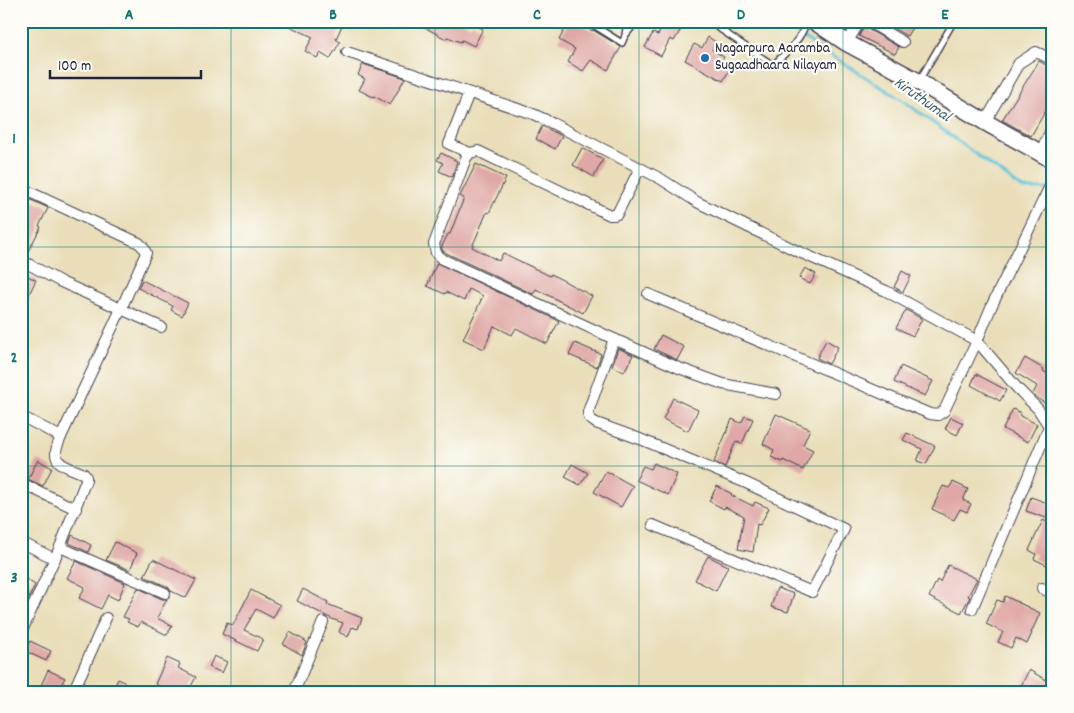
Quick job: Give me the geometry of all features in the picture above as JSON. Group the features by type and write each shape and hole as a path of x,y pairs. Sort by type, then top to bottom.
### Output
{"main road":[{"path":"809,25 847,43 919,82 1046,156"}],"street":[{"path":"847,43 860,21"},
{"path":"867,21 903,42"},
{"path":"348,52 533,114 640,168 697,202 795,250 886,291 977,341 1052,424 972,609"},
{"path":"985,122 1019,63 1036,52 1053,60"},
{"path":"469,93 449,144 470,153 478,151 610,215 617,214 640,168"},
{"path":"1046,156 1053,126"},
{"path":"470,153 466,158 434,244 436,253 442,259 679,368 723,384 776,394"},
{"path":"648,294 930,414 938,415 944,411 992,305 1053,180"},
{"path":"21,188 139,243 146,253 56,450 57,460 80,472 86,477 86,480 55,559 21,633"},
{"path":"21,260 61,282 160,326"},
{"path":"614,339 588,412 588,416 592,421 746,483 844,529 812,592 653,525"},
{"path":"21,416 61,436"},
{"path":"21,483 76,509"},
{"path":"21,542 55,559"},
{"path":"60,547 165,593"},
{"path":"1042,588 1053,594"},
{"path":"73,692 106,618"},
{"path":"294,692 323,622"}],"lane":[{"path":"586,21 622,43 637,21"},
{"path":"624,21 626,28 625,36"},
{"path":"708,21 773,65 793,46 809,25 807,21"},
{"path":"919,82 954,21"}],"building":[{"path":"278,21 344,21 336,39 340,42 330,59 320,53 317,58 305,51 313,37"},
{"path":"413,21 459,21 471,26 472,23 483,29 474,46 462,40 461,42 447,37 446,39"},
{"path":"569,21 576,21 621,47 608,70 591,60 583,71 568,62 575,49 559,40"},
{"path":"666,21 681,29 674,41 670,39 661,56 645,47 653,33 658,35"},
{"path":"881,21 906,21 913,26 907,36"},
{"path":"864,27 899,47 895,54 859,36"},
{"name":"Nagarpura Aaramba Sugaadhaara Nilayam","path":"708,37 716,42 712,50 724,57 721,62 731,67 723,81 685,60 694,44 702,48"},
{"path":"1039,61 1053,69 1053,98 1031,136 1002,120"},
{"path":"363,64 405,78 390,105 359,90 365,79 358,75"},
{"path":"542,126 562,136 555,149 536,139"},
{"path":"582,148 603,159 594,177 573,165"},
{"path":"441,153 457,161 452,177 439,171 443,163 437,160"},
{"path":"476,164 506,178 489,213 487,212 472,247 499,261 503,253 550,276 551,274 592,296 583,313 536,289 533,294 442,250 442,246 448,234 450,234 464,198 460,196"},
{"path":"27,198 48,208 39,226 41,227 26,255 21,253 21,235 29,220 21,216 21,209"},
{"path":"437,263 559,321 547,344 516,328 512,335 494,326 484,349 463,339 483,296 469,289 464,301 446,292 445,294 427,286"},
{"path":"805,268 816,274 810,284 799,278"},
{"path":"902,271 911,276 903,292 894,287"},
{"path":"21,273 36,280 21,311"},
{"path":"142,280 188,303 182,316 171,310 173,306 138,288"},
{"path":"906,310 922,319 913,336 896,328"},
{"path":"661,335 684,347 677,360 654,349"},
{"path":"826,340 838,347 829,364 817,358"},
{"path":"575,343 601,354 597,367 569,355"},
{"path":"618,348 633,355 624,372 612,366"},
{"path":"1025,358 1044,369 1043,371 1053,377 1053,393 1046,404 1033,394 1037,386 1016,373"},
{"path":"901,366 933,381 925,396 894,382"},
{"path":"976,374 1006,390 1000,401 971,385"},
{"path":"673,398 698,410 688,431 663,419"},
{"path":"1013,409 1021,413 1020,416 1037,424 1028,442 1003,429"},
{"path":"776,414 810,429 803,445 813,450 803,470 783,460 782,462 771,457 774,450 763,444"},
{"path":"745,416 753,419 742,444 736,441 725,467 714,462 732,419 741,423"},
{"path":"951,417 963,423 957,435 945,429"},
{"path":"907,433 935,446 926,464 917,461 922,449 903,440"},
{"path":"38,460 52,468 43,486 28,479"},
{"path":"654,463 677,474 668,495 636,480 643,466 651,469"},
{"path":"572,464 588,473 580,485 565,477"},
{"path":"606,471 633,486 621,507 594,492"},
{"path":"953,482 968,489 963,500 971,504 967,512 960,509 954,520 932,509 943,486 949,488"},
{"path":"717,486 753,506 755,502 769,508 760,525 757,524 753,552 738,549 744,516 709,501"},
{"path":"1031,497 1053,505 1049,519 1026,511"},
{"path":"1043,520 1053,525 1053,568 1034,559 1036,554 1029,550"},
{"path":"72,535 91,545 88,552 69,543"},
{"path":"115,542 137,553 130,570 106,560"},
{"path":"708,556 728,566 716,591 695,580"},
{"path":"153,559 196,580 186,598 144,576"},
{"path":"76,561 125,583 118,600 108,595 101,609 79,598 85,587 67,578"},
{"path":"948,565 977,579 961,613 929,597 937,580 940,582"},
{"path":"21,576 35,585 28,600 21,596"},
{"path":"138,588 162,599 167,599 157,618 172,626 167,635 141,622 138,627 127,622 129,619 123,617"},
{"path":"777,588 794,594 788,612 771,607"},
{"path":"303,589 328,602 327,604 362,618 358,629 352,627 348,637 339,632 343,623 297,601"},
{"path":"251,590 280,605 273,618 256,609 244,630 263,639 257,651 222,634 227,623 233,625"},
{"path":"1005,596 1040,613 1027,644 1016,638 1011,648 998,642 1003,632 986,624 997,600 1003,602"},
{"path":"290,632 307,642 302,655 283,644"},
{"path":"30,641 51,651 46,661 25,651"},
{"path":"214,656 227,662 222,673 209,667"},
{"path":"167,658 180,664 178,668 196,677 188,692 178,692 172,689 171,691 155,684"},
{"path":"48,670 65,678 62,683 68,686 65,692 38,692"},
{"path":"1029,670 1053,684 1053,692 1018,692"},
{"path":"118,679 144,692 112,692"}],"waterway":[{"name":"Kiruthumal","path":"777,21 905,102 1023,189 1047,189"}],"place":[{"name":"Nagarpura Aaramba Sugaadhaara Nilayam","path":"705,58"}]}
